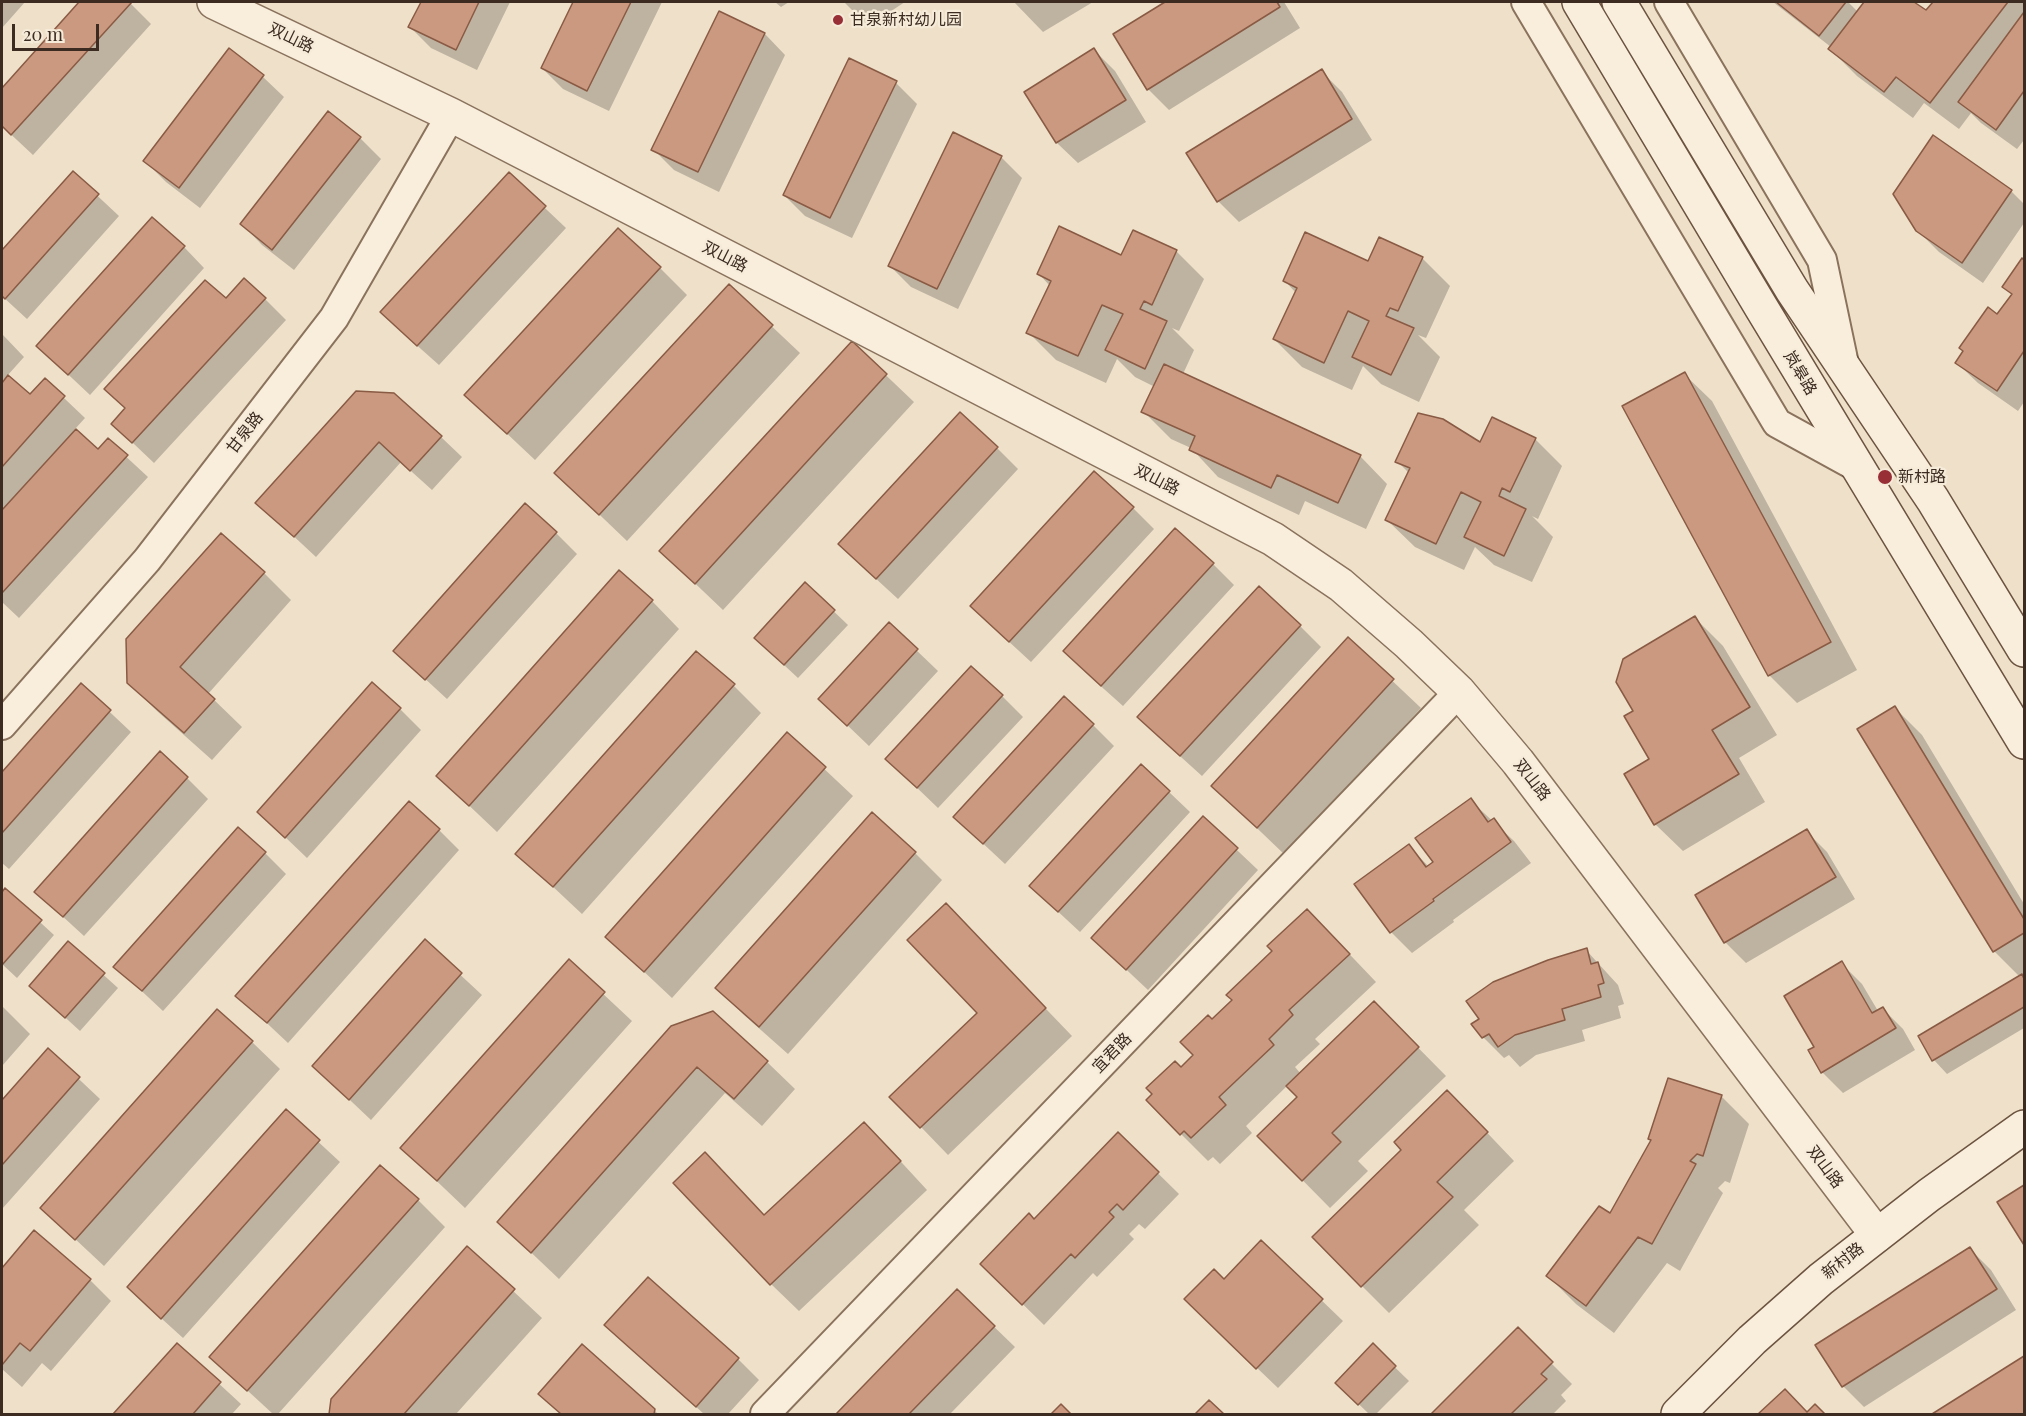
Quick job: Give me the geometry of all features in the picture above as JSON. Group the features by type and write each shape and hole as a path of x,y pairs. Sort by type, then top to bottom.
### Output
{"street":[{"name":"双山路","path":"214,2 451,116 1273,539 1341,585 1409,644 1459,692 1518,762 1877,1234"},
{"path":"1526,2 1777,423 1858,468"},
{"name":"岚皋路","path":"1579,2 2025,742"},
{"path":"1619,2 1792,290 1933,500 2025,650"},
{"path":"1670,2 1822,260 1845,369"},
{"name":"甘泉路","path":"2,725 147,560 334,318 451,116"},
{"name":"宜君路","path":"770,1413 1459,692"},
{"name":"新村路","path":"1678,1414 1786,1309 1877,1234 2025,1127"}],"building":[{"path":"79,2 132,2 11,135 2,126 2,88"},
{"path":"421,2 479,2 456,50 408,27"},
{"path":"573,2 631,2 587,91 541,68"},
{"path":"1165,2 1277,2 1280,7 1147,90 1113,34"},
{"path":"1776,2 1846,2 1819,36"},
{"path":"1864,2 1914,2 1926,10 1933,2 2008,2 1930,103 1896,77 1884,92 1828,49"},
{"path":"719,11 765,33 698,172 651,150"},
{"path":"2024,12 2024,91 1996,130 1958,102"},
{"path":"229,48 264,75 179,188 143,161"},
{"path":"1094,48 1126,100 1056,143 1024,92"},
{"path":"849,58 897,81 830,218 783,195"},
{"path":"1322,69 1352,119 1217,202 1186,153"},
{"path":"328,111 361,137 272,250 240,224"},
{"path":"953,132 1002,156 937,289 888,266"},
{"path":"1933,135 2012,190 1962,263 1916,231 1893,194"},
{"path":"73,171 99,194 5,299 2,296 2,250"},
{"path":"509,172 546,206 417,346 380,312"},
{"path":"152,217 185,246 68,375 36,346"},
{"path":"1059,226 1121,255 1133,230 1177,250 1152,305 1144,301 1140,309 1167,321 1145,369 1105,350 1123,314 1102,305 1078,356 1026,333 1051,281 1037,274"},
{"path":"618,228 661,267 507,434 464,395"},
{"path":"1305,232 1368,261 1379,237 1423,257 1398,311 1390,308 1386,316 1414,328 1391,375 1352,357 1369,321 1348,311 1324,363 1273,339 1297,288 1283,281"},
{"path":"2022,258 2024,260 2024,351 1997,391 1955,363 1963,351 1959,348 1988,307 1997,314 2012,294 2002,287"},
{"path":"244,278 266,298 132,443 111,424 125,408 104,389 205,280 226,298"},
{"path":"729,284 773,325 599,515 554,473"},
{"path":"852,341 887,374 695,584 659,551"},
{"path":"1164,364 1361,455 1338,503 1277,475 1271,488 1189,450 1195,436 1141,412"},
{"path":"1685,372 1831,642 1768,676 1622,406"},
{"path":"8,375 30,394 45,378 65,396 2,467 2,383"},
{"path":"356,391 394,393 442,436 410,471 379,442 294,537 255,503"},
{"path":"960,412 998,447 876,579 838,544"},
{"path":"1418,413 1443,419 1480,442 1492,417 1536,438 1510,492 1502,488 1499,496 1526,509 1504,556 1464,537 1481,502 1461,492 1436,544 1385,520 1410,468 1395,462"},
{"path":"76,429 98,449 108,438 128,455 2,593 2,510"},
{"path":"1094,471 1134,507 1009,642 970,606"},
{"path":"525,503 557,532 425,680 393,651"},
{"path":"1175,528 1214,563 1101,686 1063,651"},
{"path":"221,533 265,572 180,667 215,699 184,733 127,683 126,639"},
{"path":"619,570 653,600 469,806 436,776"},
{"path":"805,582 835,610 784,665 754,638"},
{"path":"1259,586 1301,625 1180,756 1137,717"},
{"path":"1695,616 1750,707 1712,730 1739,774 1654,825 1624,774 1649,759 1624,716 1633,711 1616,682 1623,659"},
{"path":"889,622 918,649 847,726 818,699"},
{"path":"1348,637 1394,679 1257,828 1211,786"},
{"path":"696,651 735,684 553,887 515,854"},
{"path":"971,666 1003,695 917,788 885,759"},
{"path":"372,682 401,708 285,838 257,812"},
{"path":"81,683 111,710 2,833 2,772"},
{"path":"1064,696 1094,724 983,844 953,817"},
{"path":"1895,706 2024,919 2024,933 1993,952 1857,729"},
{"path":"787,732 826,767 644,972 605,937"},
{"path":"160,751 188,777 63,917 34,892"},
{"path":"1141,764 1170,791 1058,912 1029,886"},
{"path":"1471,798 1488,822 1494,818 1511,842 1390,933 1354,884 1409,844 1426,867 1433,862 1415,838"},
{"path":"409,801 440,829 267,1023 235,996"},
{"path":"872,812 916,852 759,1027 715,988"},
{"path":"1203,816 1238,848 1126,970 1091,938"},
{"path":"238,827 266,852 142,991 113,967"},
{"path":"1807,829 1836,877 1724,943 1695,895"},
{"path":"5,888 42,920 2,965 2,892"},
{"path":"946,903 1046,1008 920,1128 889,1097 977,1013 907,940"},
{"path":"1307,909 1350,954 1289,1010 1293,1015 1269,1039 1274,1045 1219,1097 1226,1105 1191,1138 1184,1131 1180,1135 1146,1100 1152,1094 1146,1088 1175,1061 1181,1067 1193,1055 1180,1042 1208,1015 1212,1019 1232,1000 1226,995 1272,951 1267,946"},
{"path":"425,939 462,973 349,1100 312,1066"},
{"path":"68,941 105,973 65,1018 29,986"},
{"path":"1587,948 1591,964 1598,962 1604,983 1598,985 1601,997 1562,1009 1565,1020 1515,1035 1498,1047 1489,1034 1482,1038 1471,1024 1479,1019 1466,1001 1493,982 1548,960"},
{"path":"569,959 605,992 437,1181 400,1148"},
{"path":"1842,961 1872,1013 1883,1007 1896,1028 1821,1073 1808,1050 1814,1047 1784,996"},
{"path":"2022,974 2024,1007 1932,1061 1918,1036"},
{"path":"1374,1001 1419,1047 1332,1133 1341,1142 1302,1181 1257,1136 1297,1097 1286,1086"},
{"path":"217,1009 253,1041 75,1240 40,1208"},
{"path":"713,1011 768,1061 734,1099 697,1067 531,1253 497,1222 671,1026"},
{"path":"48,1048 80,1077 2,1165 2,1100"},
{"path":"1668,1078 1722,1095 1703,1156 1697,1154 1690,1161 1696,1164 1652,1244 1638,1237 1586,1306 1546,1276 1599,1206 1610,1213 1651,1140 1648,1139"},
{"path":"1447,1090 1488,1132 1437,1182 1453,1197 1361,1287 1312,1237 1401,1150 1394,1142"},
{"path":"286,1109 320,1140 161,1319 127,1287"},
{"path":"864,1122 901,1161 770,1285 673,1183 705,1152 764,1215"},
{"path":"1118,1132 1159,1172 1123,1210 1117,1204 1109,1212 1114,1217 1075,1258 1071,1254 1022,1305 980,1264 1029,1213 1034,1219"},
{"path":"380,1165 419,1199 247,1391 209,1357"},
{"path":"2024,1185 2024,1245 1997,1202"},
{"path":"34,1230 91,1279 30,1351 20,1343 2,1365 2,1268"},
{"path":"1261,1240 1323,1299 1256,1369 1184,1299 1214,1269 1224,1279"},
{"path":"467,1246 515,1289 404,1414 329,1414 331,1399"},
{"path":"1970,1247 1997,1289 1842,1387 1815,1345"},
{"path":"648,1277 739,1358 696,1407 604,1325"},
{"path":"957,1289 995,1326 909,1414 836,1414"},
{"path":"1518,1327 1553,1362 1541,1374 1547,1379 1511,1414 1431,1414"},
{"path":"177,1343 221,1382 193,1414 113,1414"},
{"path":"1373,1343 1396,1366 1358,1405 1335,1383"},
{"path":"582,1344 655,1409 654,1414 561,1414 538,1394"},
{"path":"2024,1356 2024,1414 1932,1414"},
{"path":"1785,1389 1807,1412 1815,1404 1825,1414 1758,1414"},
{"path":"1209,1400 1224,1414 1195,1414"},
{"path":"1061,1404 1071,1414 1051,1414"}],"place":[{"name":"甘泉新村幼儿园","path":"838,20"},
{"name":"新村路","path":"1885,477"}]}
